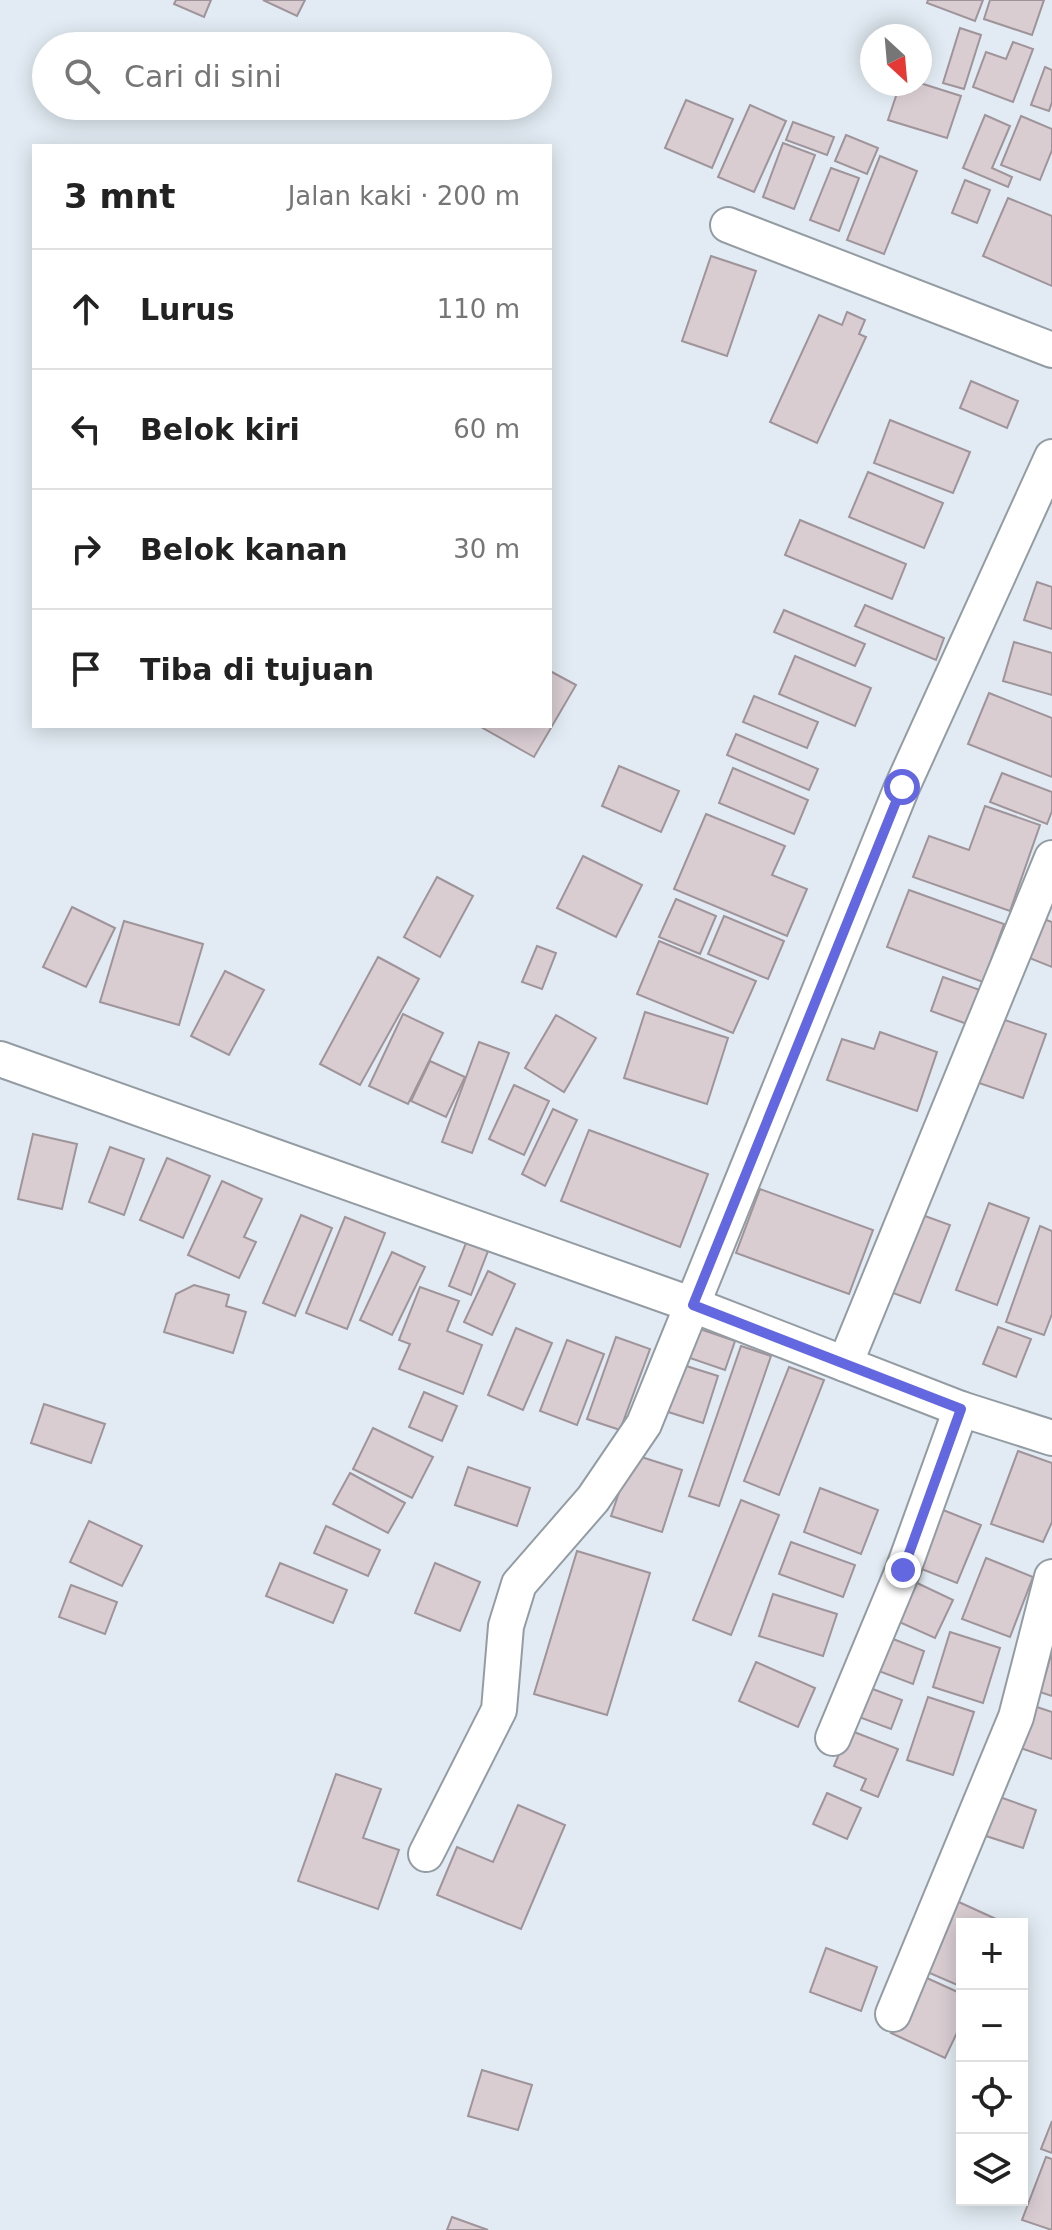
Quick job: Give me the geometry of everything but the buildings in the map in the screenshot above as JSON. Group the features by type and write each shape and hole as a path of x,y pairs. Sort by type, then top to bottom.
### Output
{"street":[{"path":"728,225 1052,350"},
{"path":"426,1854 499,1710 506,1626 519,1584 593,1499 644,1424 902,787 1052,457"},
{"path":"845,1364 1052,858"},
{"path":"0,1059 693,1305 961,1409 1052,1438"},
{"path":"833,1738 903,1570 961,1409"},
{"path":"893,2014 1016,1717 1052,1577"}],"route":[{"path":"902,787 693,1305 961,1409 903,1570"}]}
